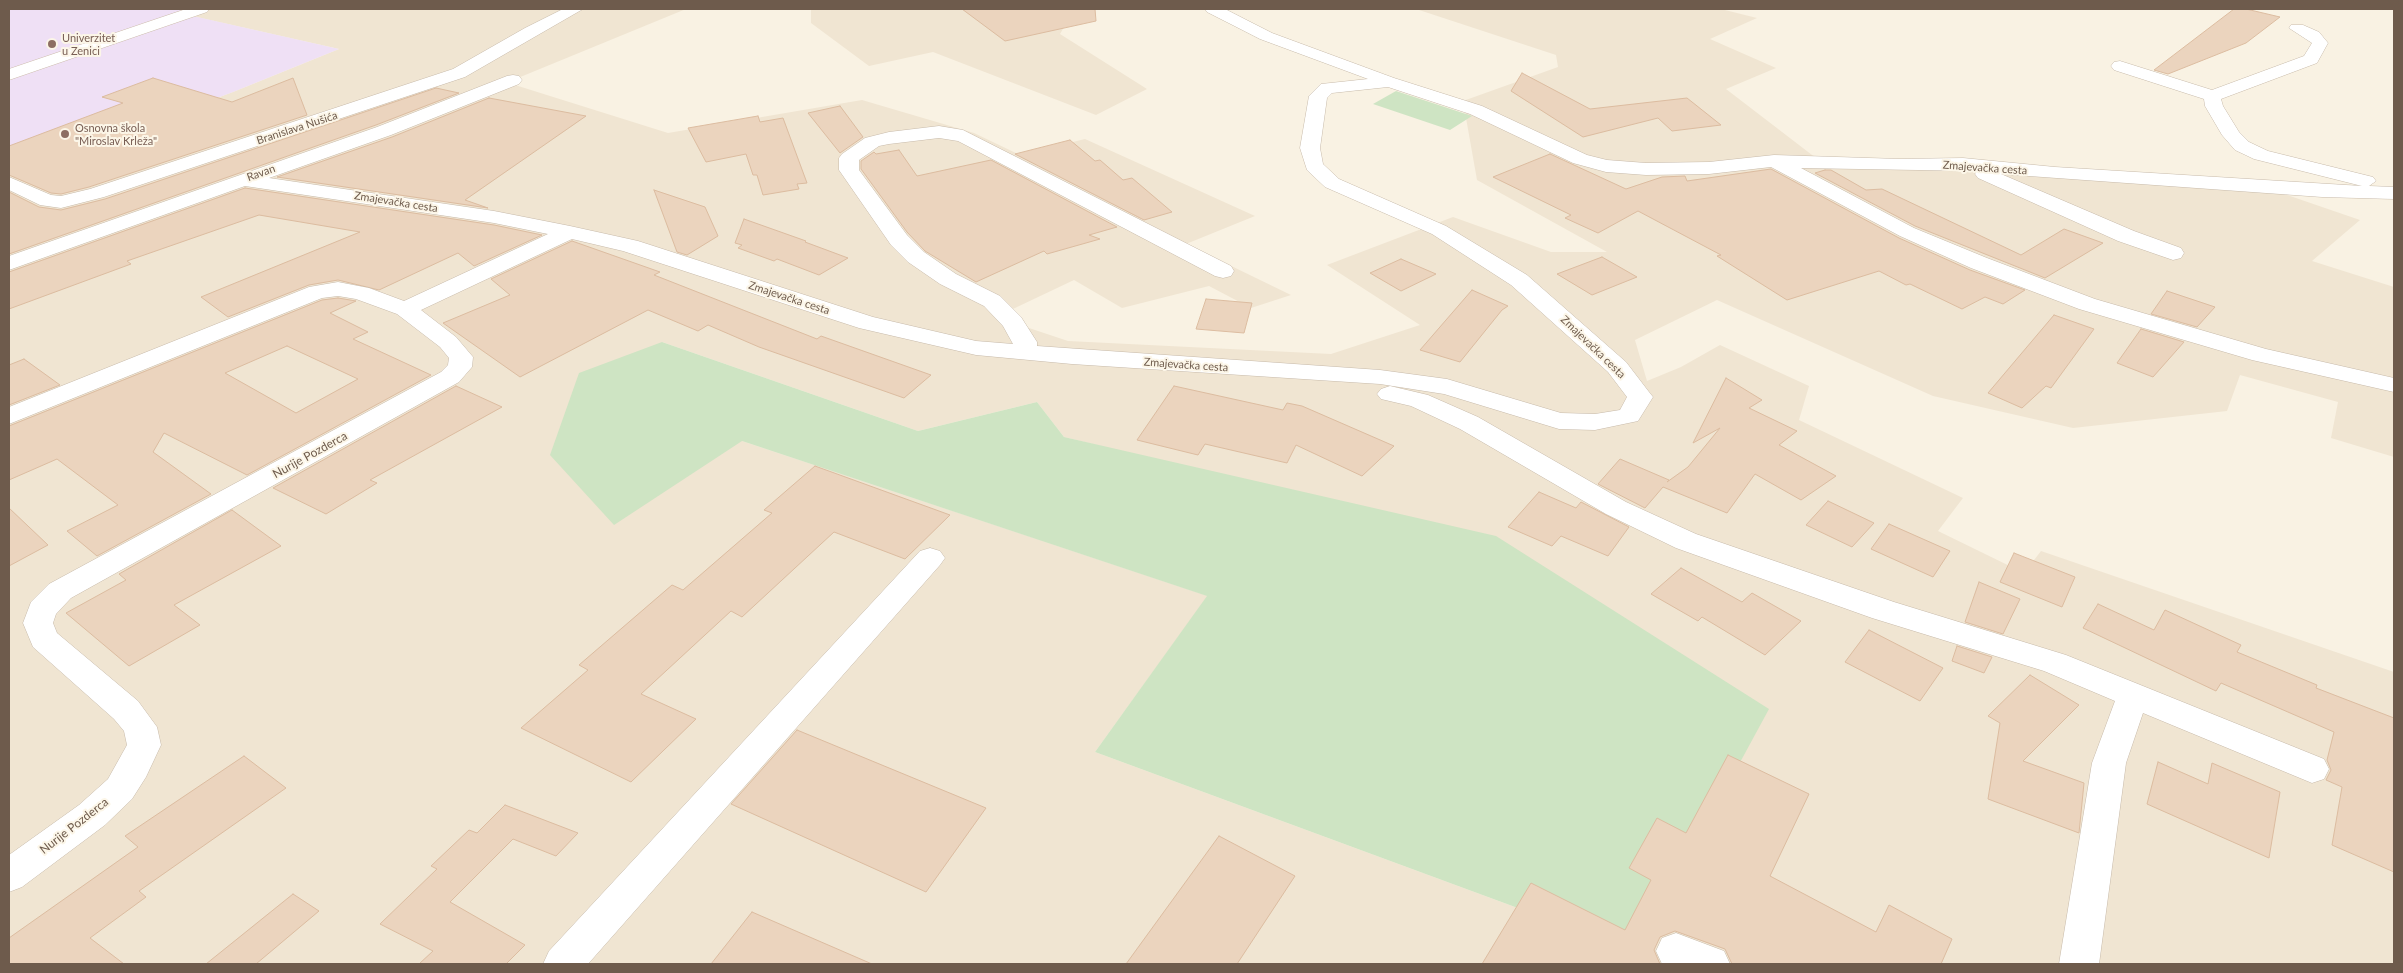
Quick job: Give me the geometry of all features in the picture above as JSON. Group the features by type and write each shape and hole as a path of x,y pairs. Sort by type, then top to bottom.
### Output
{"street":[{"path":"9,76 201,9"},
{"name":"Branislava Nušića","path":"9,183 47,201 60,202 97,193 459,72 531,31 575,9"},
{"path":"1213,9 1275,40 1387,80"},
{"path":"2120,66 2212,96 2310,59 2320,44 2313,35 2297,28"},
{"name":"Ravan","path":"9,263 384,131 513,80"},
{"name":"Zmajevačka cesta","path":"242,180 494,217 570,232 630,246 866,323 976,348 1024,353 1380,377 1448,388 1559,421 1595,422 1629,416 1640,397 1617,367 1519,280 1439,230 1332,183 1314,166 1310,148 1318,96 1327,88 1383,83 1387,80 1476,110 1580,159 1606,166 1646,169 1708,168 1774,161 1900,165 1963,164 2055,173 2322,191 2394,193"},
{"path":"2212,96 2214,106 2231,135 2242,146 2269,157 2394,188"},
{"path":"1024,353 1025,342 1013,322 992,301 948,279 916,257 899,240 849,170 849,158 872,142 889,138 939,132 963,136 1223,270"},
{"path":"1774,161 1907,232 1979,263 2087,304 2261,354 2394,385"},
{"path":"1963,164 2126,236 2173,253"},
{"path":"2322,191 2347,201 2394,212"},
{"path":"405,309 570,232"},
{"name":"Nurije Pozderca","path":"9,416 317,292 338,290 362,293 405,309 448,342 461,357 460,367 450,377 60,592 42,610 38,623 44,639 126,710 140,727 144,745 134,767 120,789 92,815 9,876"},
{"path":"1331,374 1334,379 1347,387 1420,400 1470,423 1616,508 1686,541 1874,607 2055,663 2312,770"},
{"path":"563,964 930,558"},
{"path":"2079,964 2109,763 2133,696"}],"shaded area":[{"name":"Osnovna škola \"Miroslav Krleža\"","path":"9,9 197,9 184,14 339,49 233,92 9,175"},
{"path":"197,9 686,9 513,80 515,85 668,133 862,100 974,133 1020,155 1085,139 1255,216 1186,244 1291,295 1251,308 1209,286 1122,308 1074,280 996,317 1068,341 1331,354 1420,325 1327,265 1453,217 1551,252 1607,252 1477,180 1463,101 1558,67 1556,55 1416,9 1721,9 1757,18 1710,39 1776,68 1726,89 1829,168 1980,166 2258,185 2360,220 2312,261 2394,287 2394,457 2331,438 2338,402 2240,375 2227,411 2073,428 1933,396 1717,300 1635,340 1647,381 1681,367 1720,345 1809,386 1799,420 1963,498 1938,531 2024,573 2041,551 2394,672 2394,964 9,964 9,175 233,92 339,49 183,14","holes":["662,342 918,431 1037,402 1064,437 1194,469 1637,952 1095,752 1208,596 742,441"]},
{"path":"811,9 1123,9 1074,10 1060,34 1147,89 1096,115 933,52 869,66 811,23"}],"green space":[{"path":"1396,91 1472,116 1450,130 1373,104"},
{"path":"662,342 918,431 1037,402 1064,437 1496,536 1769,709 1637,952 1095,752 1207,596 742,441 614,525 550,455 579,373"}],"building":[{"path":"962,9 1095,9 1096,21 1005,41"},
{"path":"2234,9 2246,9 2280,17 2246,43 2168,74 2154,70"},
{"path":"1522,73 1590,109 1687,98 1721,125 1672,131 1658,118 1583,137 1511,91"},
{"path":"153,78 232,102 293,78 307,115 89,187 61,194 51,193 9,175 9,146 123,103 102,97"},
{"path":"436,88 459,93 376,125 9,254 9,192 39,207 61,210 105,199"},
{"path":"489,98 586,116 465,200 488,208 277,177 392,137"},
{"path":"840,106 863,137 840,153 808,113"},
{"path":"758,116 760,122 783,118 807,183 797,184 799,189 763,195 757,175 753,175 746,154 706,162 688,128"},
{"path":"1070,140 1095,161 1100,160 1123,180 1132,178 1172,212 1144,220 1015,154"},
{"path":"899,150 917,176 991,160 1117,227 1089,235 1100,239 1047,254 1044,251 976,282 925,251 907,232 861,169 861,161 874,152 876,154"},
{"path":"1550,154 1626,189 1662,177 1685,176 1687,181 1771,169 1899,238 1970,270 2025,290 2003,304 1985,297 1962,309 1879,271 1787,300 1717,256 1721,255 1638,211 1598,233 1565,218 1571,215 1493,177"},
{"path":"1831,170 1866,190 1882,189 2021,255 2064,229 2103,243 2045,278 1915,226 1815,173"},
{"path":"245,188 494,225 542,235 474,266 458,253 379,290 338,280 309,285 228,317 201,297 360,232 259,215 127,261 131,264 9,309 9,272"},
{"path":"654,190 705,207 718,236 687,255 677,252"},
{"path":"744,219 848,258 819,275 777,259 774,261 738,248 742,245 735,243"},
{"path":"572,241 660,272 654,275 817,339 821,336 931,375 904,398 759,347 708,325 698,331 648,310 520,377 443,323 510,295 491,279"},
{"path":"1602,257 1637,277 1592,295 1557,274"},
{"path":"1401,259 1436,274 1401,291 1370,273"},
{"path":"1472,290 1508,306 1502,310 1460,362 1420,350"},
{"path":"2167,291 2215,307 2197,327 2151,314"},
{"path":"338,298 356,301 330,313 368,332 353,339 431,375 247,475 164,433 153,452 211,494 97,556 67,531 118,505 57,459 9,480 9,426 322,300","holes":["287,346 358,379 296,413 225,373"]},
{"path":"1206,299 1252,303 1244,333 1196,329"},
{"path":"2054,315 2094,329 2051,388 2046,386 2022,408 1988,393"},
{"path":"2141,329 2184,342 2153,377 2117,363"},
{"path":"24,359 60,385 9,405 9,365"},
{"path":"1726,378 1762,400 1749,408 1797,431 1779,445 1836,476 1801,500 1755,474 1727,513 1663,487 1645,508 1598,484 1620,459 1669,480 1667,482 1688,467 1720,428 1693,443"},
{"path":"456,386 502,407 370,480 377,483 326,514 273,488"},
{"path":"1174,386 1283,410 1287,403 1302,406 1394,446 1362,476 1296,445 1287,463 1205,444 1198,455 1137,440"},
{"path":"815,466 950,515 905,559 834,532 742,617 731,611 641,694 696,719 631,782 521,728 588,670 579,665 672,585 683,590 772,513 764,510"},
{"path":"1539,492 1576,508 1581,502 1629,527 1608,556 1561,536 1552,546 1508,527"},
{"path":"1828,501 1874,523 1852,547 1806,525"},
{"path":"9,508 48,545 9,566"},
{"path":"232,510 281,546 174,605 200,625 129,666 66,613 126,580 119,574"},
{"path":"1889,524 1950,551 1933,577 1871,549"},
{"path":"2014,553 2075,577 2062,607 2000,582"},
{"path":"1681,568 1742,602 1752,593 1801,621 1765,655 1702,617 1698,621 1651,594"},
{"path":"1979,582 2020,599 2003,634 1965,622"},
{"path":"2098,604 2154,630 2165,610 2241,645 2237,652 2317,685 2316,688 2394,718 2394,872 2332,845 2342,787 2326,780 2331,770 2327,760 2334,732 2221,683 2216,691 2083,628"},
{"path":"1869,630 1943,668 1920,701 1845,662"},
{"path":"1957,646 1992,657 1984,673 1952,661"},
{"path":"2030,675 2079,705 2023,761 2084,783 2079,833 1988,799 2000,723 1988,716"},
{"path":"797,730 986,808 926,892 731,804"},
{"path":"1728,755 1809,794 1770,876 1876,932 1889,905 1952,939 1941,964 1732,964 1725,949 1675,931 1660,937 1654,950 1660,964 1482,964 1531,883 1625,930 1651,880 1629,868 1657,818 1686,833"},
{"path":"244,756 286,788 139,891 146,897 90,938 124,964 9,964 9,938 138,847 125,836"},
{"path":"2158,762 2208,784 2212,763 2280,792 2269,858 2147,804"},
{"path":"505,805 578,833 556,856 513,839 450,902 525,945 506,964 419,964 433,951 380,924 437,869 431,866 469,830 477,833"},
{"path":"1219,836 1295,876 1237,964 1126,964"},
{"path":"293,894 319,911 256,964 206,964"},
{"path":"752,912 872,964 711,964"}],"place":[{"name":"Univerzitet u Zenici","path":"52,44"},
{"name":"Osnovna škola \"Miroslav Krleža\"","path":"65,134"}]}
